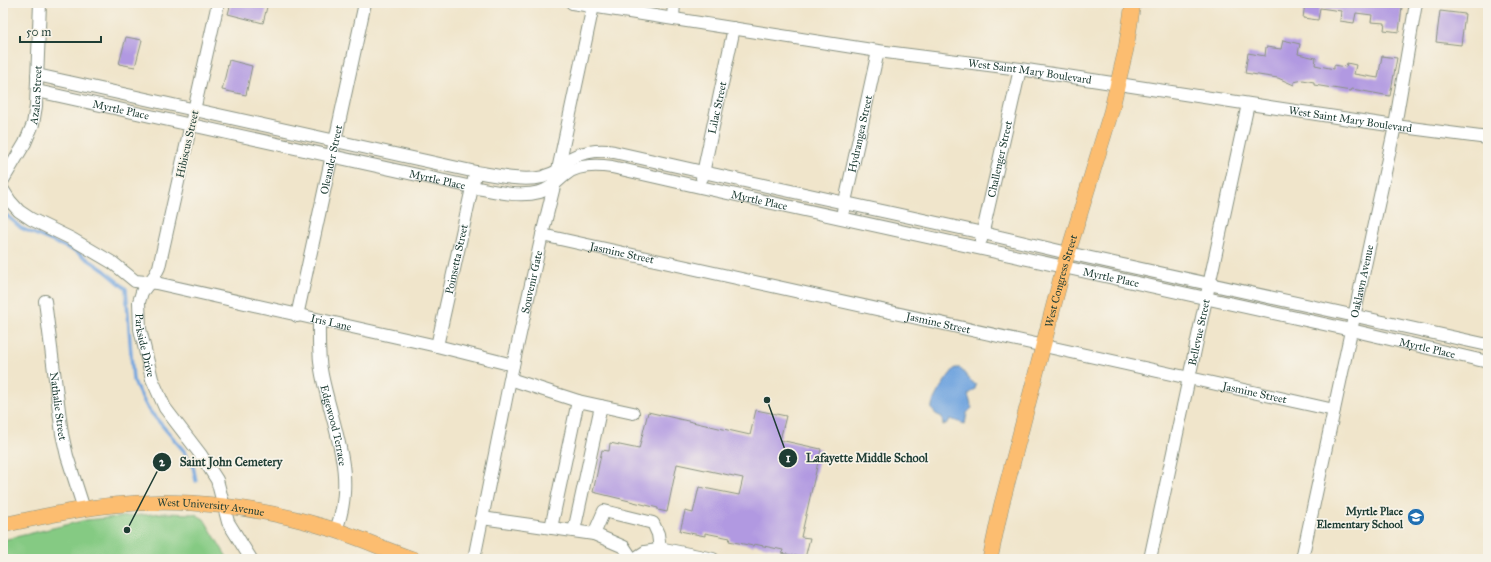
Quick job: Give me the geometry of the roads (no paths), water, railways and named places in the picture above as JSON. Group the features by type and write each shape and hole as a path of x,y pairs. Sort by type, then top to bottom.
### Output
{"main road":[{"name":"West Congress Street","path":"990,559 1001,507 1066,260 1083,208 1117,84 1126,49 1133,3"},
{"name":"West University Avenue","path":"3,525 84,508 148,503 188,503 242,508 293,518 336,530 391,552 413,559"}],"street":[{"name":"Azalea Street","path":"3,180 25,143 32,124 36,106 40,3"},
{"name":"Hibiscus Street","path":"149,283 159,267 218,3"},
{"name":"Oleander Street","path":"297,316 334,140 365,3"},
{"name":"West Saint Mary Boulevard","path":"572,3 878,51 1020,69 1396,126 1488,138"},
{"path":"673,18 674,3"},
{"name":"Oaklawn Avenue","path":"1302,559 1396,126 1416,3"},
{"name":"Souvenir Gate","path":"474,559 510,379 558,170 593,6"},
{"name":"Lilac Street","path":"700,188 734,28"},
{"name":"Hydrangea Street","path":"841,218 878,51"},
{"name":"Challenger Street","path":"979,249 1020,69"},
{"name":"Myrtle Place","path":"37,75 476,172 525,179 543,176 558,170 574,156 604,150 983,232 1066,260 1206,299 1351,330 1488,362"},
{"name":"Myrtle Place","path":"37,91 472,187 522,195 540,192 554,186 565,174 579,167 612,167 700,188 979,249 1066,260 1209,284 1488,345"},
{"name":"Bellevue Street","path":"1150,559 1248,104"},
{"name":"Poinsetta Street","path":"437,346 476,172"},
{"path":"3,190 19,211 31,219 72,239 113,263 135,280 149,283"},
{"name":"Jasmine Street","path":"542,236 1334,410"},
{"name":"Iris Lane","path":"149,283 437,346 514,365"},
{"name":"Parkside Drive","path":"149,283 142,292 139,302 140,329 152,379 165,408 201,455 217,480 228,522 251,559"},
{"name":"Nathalie Street","path":"45,301 62,434 67,456 84,508"},
{"name":"Edgewood Terrace","path":"319,320 320,367 340,444 345,472 342,511 336,530"},
{"path":"510,379 578,402 633,413"},
{"path":"551,528 578,402"},
{"path":"574,531 601,406"},
{"path":"594,534 604,511 653,523 658,534 660,550"},
{"path":"482,518 594,534 624,547 633,559 645,552 664,549 713,559"}],"water":[{"path":"955,368 960,368 976,385 975,389 968,395 972,408 967,413 965,424 950,419 948,423 943,425 942,417 934,412 932,405 940,388"}],"waterway":[{"path":"3,212 21,228 77,252 105,271 126,289 133,380 148,409 184,451 193,466 196,481"}],"place":[{"name":"Lafayette Middle School","path":"767,400"},
{"name":"Myrtle Place Elementary School","path":"1416,517"},
{"name":"Saint John Cemetery","path":"127,530"}]}
